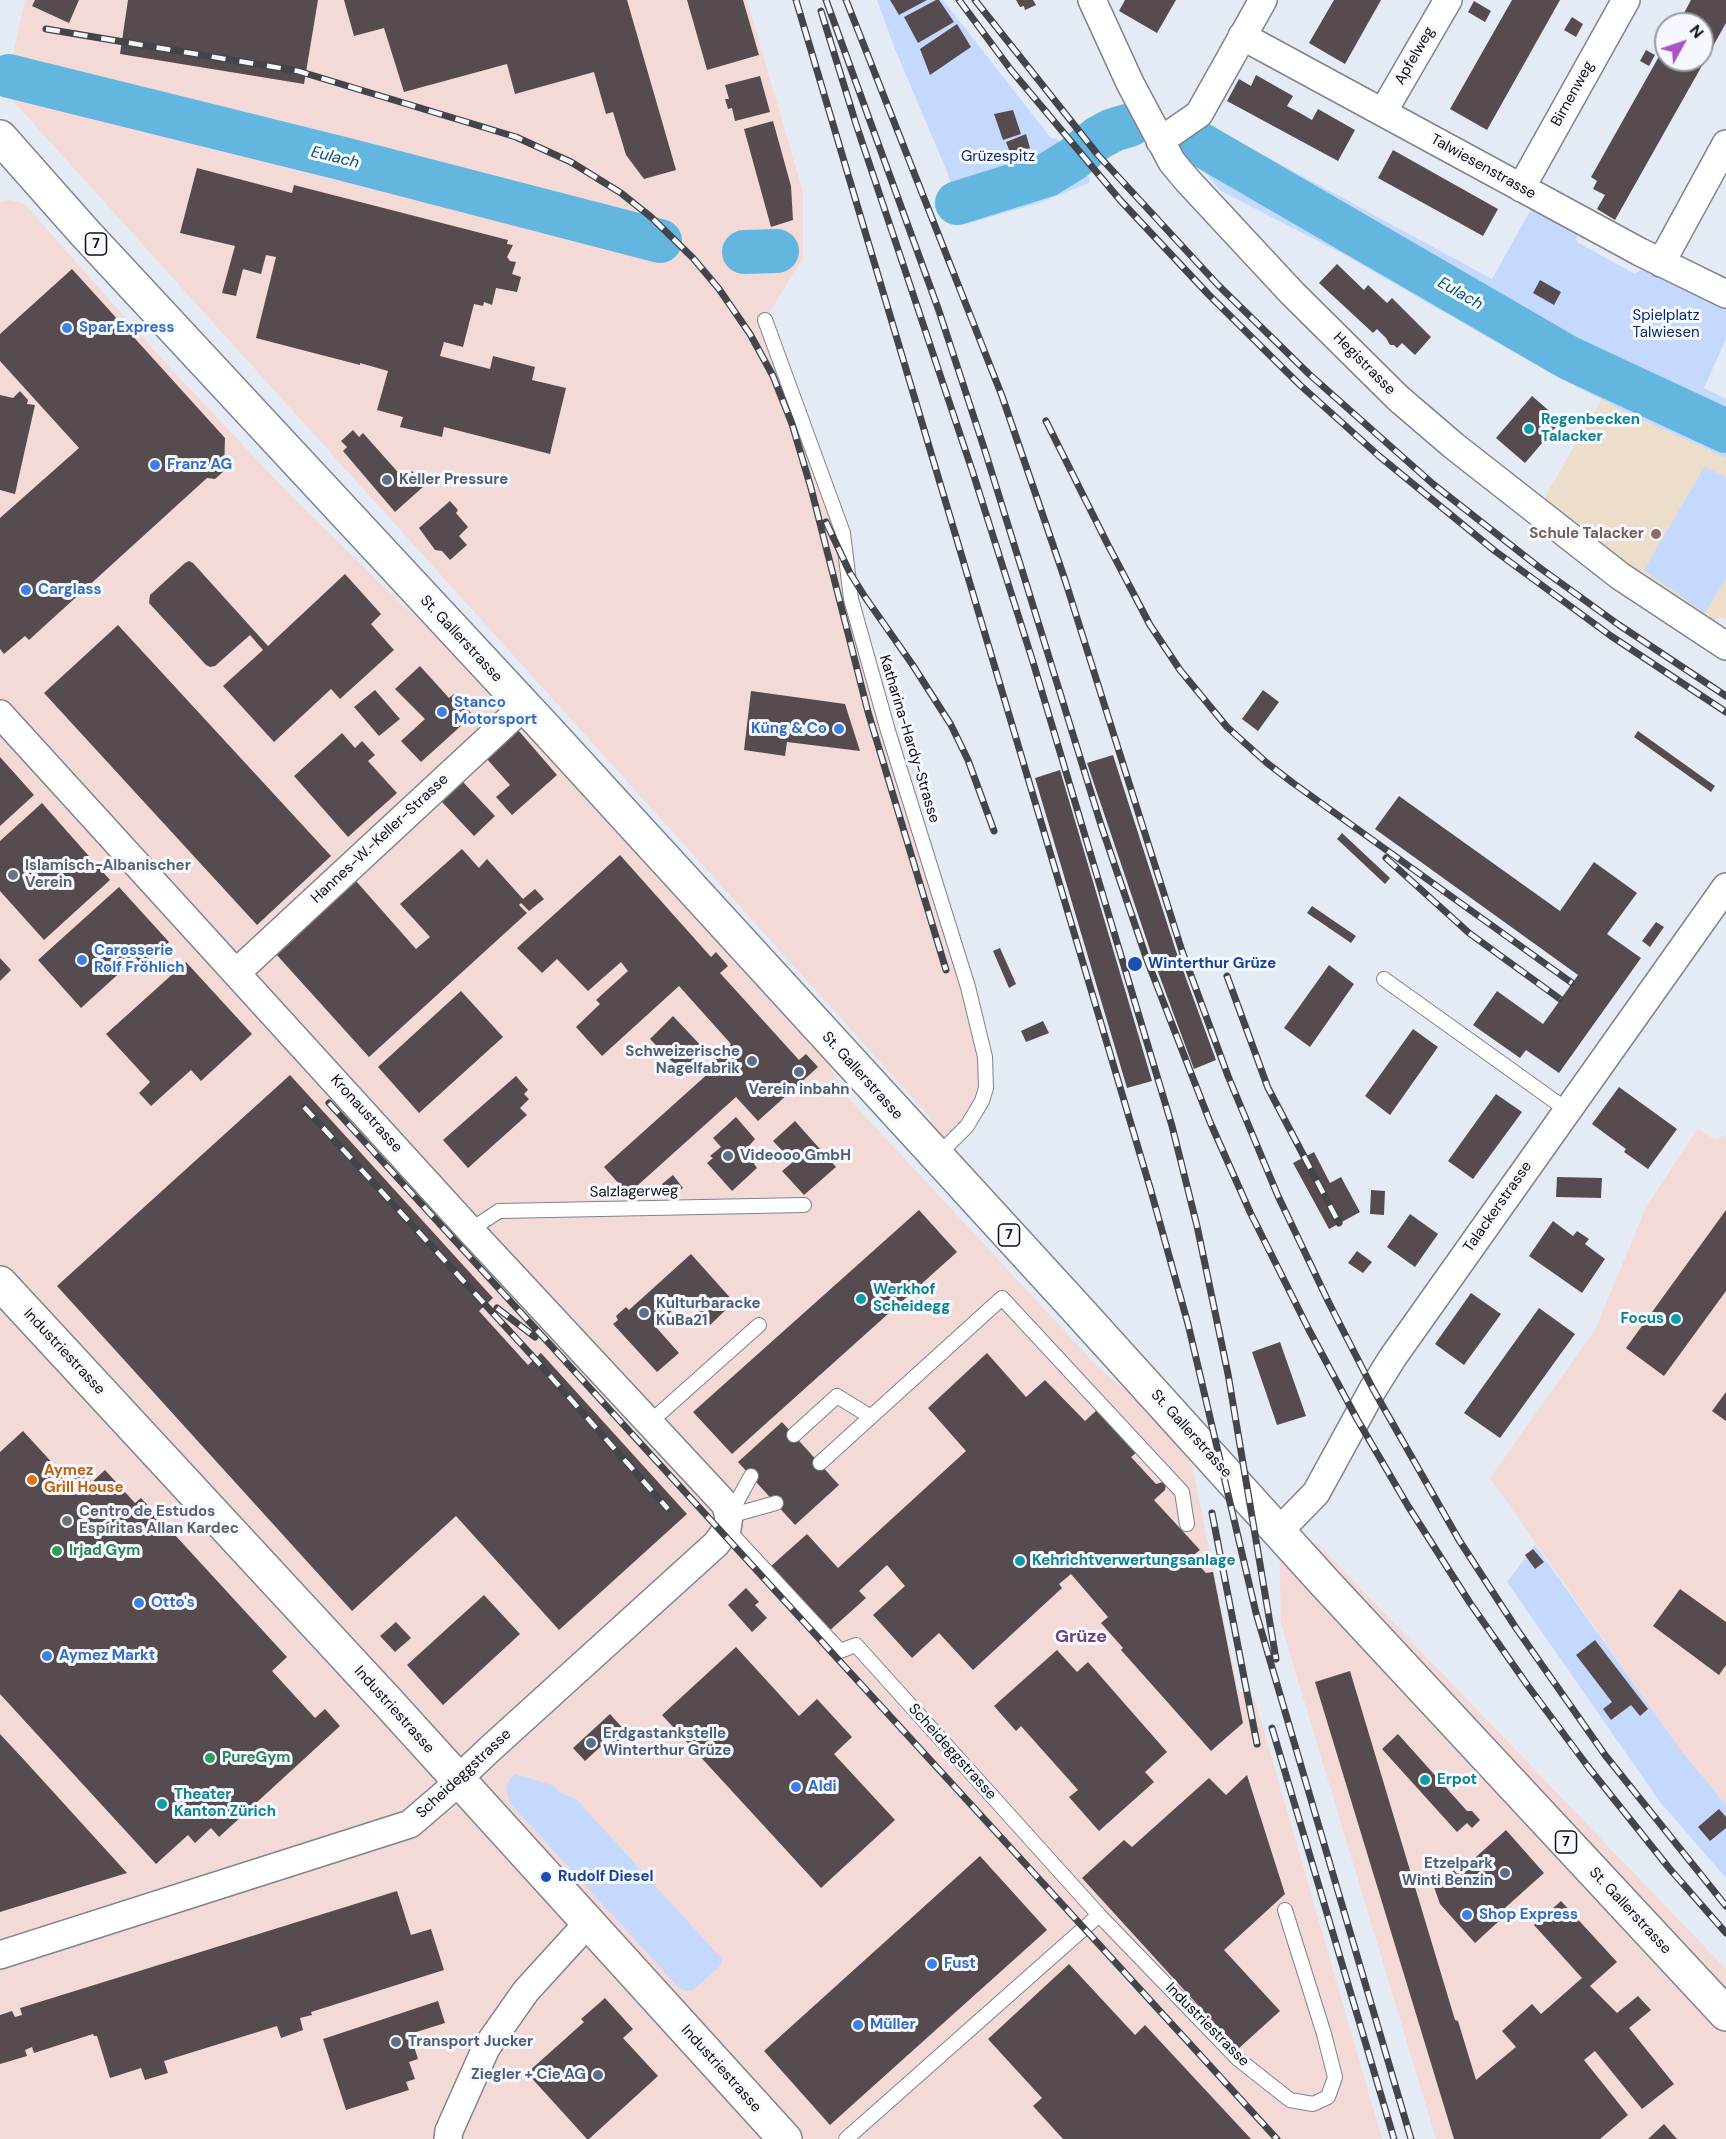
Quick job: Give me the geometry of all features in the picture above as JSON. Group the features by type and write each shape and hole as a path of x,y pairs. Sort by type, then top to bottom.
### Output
{"main road":[{"name":"St. Gallerstrasse","path":"0,137 85,233 524,706 1107,1341 1325,1583 1726,2014"},
{"name":"Industriestrasse","path":"0,1283 785,2139"}],"street":[{"name":"Hegistrasse","path":"1092,0 1130,83 1160,141 1186,180 1292,292 1398,398 1454,446 1620,576 1726,646"},
{"path":"1160,141 1199,114 1263,0"},
{"name":"Apfelweg","path":"1383,112 1448,0"},
{"name":"Birnenweg","path":"1521,188 1626,0"},
{"name":"Talwiesenstrasse","path":"1242,36 1661,263 1726,294"},
{"path":"1661,263 1726,144"},
{"name":"Hannes-W.-Keller-Strasse","path":"237,972 524,706"},
{"name":"Kronaustrasse","path":"0,714 470,1230 725,1504 728,1523"},
{"name":"Talackerstrasse","path":"1279,1531 1316,1493 1393,1357 1726,887"},
{"name":"Scheideggstrasse","path":"0,1955 410,1824 716,1544 728,1523"},
{"path":"448,2139 449,2131 486,2048 526,1991 588,1923"}],"lane":[{"name":"Katharina-Hardy-Strasse","path":"765,320 843,533 851,599 892,742 968,987 986,1057 986,1088 982,1101 967,1126 936,1157"},
{"path":"1384,979 1567,1110"},
{"name":"Salzlagerweg","path":"470,1230 499,1211 804,1205"},
{"path":"820,1463 1002,1298 1182,1492 1187,1524"},
{"path":"649,1423 759,1325"},
{"path":"794,1435 837,1396 871,1417"},
{"name":"Scheideggstrasse","path":"751,1476 728,1523 840,1651 856,1645 1099,1915"},
{"path":"728,1523 776,1503"},
{"name":"Industriestrasse","path":"1099,1915 1238,2059 1290,2100 1313,2104 1328,2097 1335,2077 1285,1910"},
{"path":"846,2139 1099,1915"}],"shaded area":[{"path":"25,0 747,0 803,192 803,258 765,320 843,533 845,562 982,1041 982,1101 936,1157 930,1117 5,92"},
{"path":"9,200 23,203 30,210 163,360 291,496 442,643 499,706 530,732 827,1060 841,1090 1101,1370 1148,1409 1191,1460 1238,1690 1255,1700 1382,2139 0,2139 0,202"},
{"name":"Schule Talacker","path":"1601,400 1726,458 1726,620 1720,616 1712,624 1542,502"},
{"path":"1698,1128 1715,1140 1726,1135 1726,1805 1680,1749 1490,1478 1595,1330 1646,1207"},
{"path":"1279,1531 1318,1544 1726,1969 1726,2139 1436,2139 1281,1624"}],"green space":[{"name":"Grüzespitz","path":"877,0 943,0 1051,138 1057,139 1090,178 1089,183 1039,203 963,225 948,174 895,49"},
{"name":"Spielplatz Talwiesen","path":"1214,128 1492,279 1533,206 1579,231 1577,242 1635,274 1646,267 1726,305 1726,339 1704,388 1726,399 1726,458 1622,410 1550,373 1343,254 1221,191 1191,156 1206,130"},
{"path":"1705,466 1726,478 1726,578 1705,613 1644,570"},
{"path":"1535,1545 1680,1749 1726,1805 1726,1878 1660,1802 1507,1582"},
{"path":"515,1774 552,1785 561,1793 577,1800 721,1958 720,1966 693,1990 686,1991 679,1988 510,1803 506,1788"}],"building":[{"path":"35,0 79,0 69,23 32,6"},
{"path":"128,0 318,0 304,84 120,54"},
{"path":"344,0 627,0 676,170 644,179 626,155 613,112 606,114 594,72 515,94 507,64 404,92 384,28 354,36"},
{"path":"687,0 743,0 759,55 707,70"},
{"path":"890,0 927,0 899,15"},
{"path":"939,0 954,22 918,43 904,17"},
{"path":"1016,0 1033,0 1036,5 1025,10 1024,6 1020,7"},
{"path":"1125,0 1176,0 1157,33 1119,11"},
{"path":"1334,0 1381,0 1345,64 1309,43"},
{"path":"1512,0 1560,0 1487,130 1450,109"},
{"path":"1691,0 1726,0 1726,23 1714,44 1714,12 1684,12"},
{"path":"1474,1 1491,11 1485,22 1468,12"},
{"path":"1572,17 1583,24 1576,37 1564,30"},
{"path":"957,24 971,47 930,75 920,49"},
{"path":"1646,50 1654,54 1649,66 1640,61"},
{"path":"1654,65 1654,72 1698,72 1615,220 1597,209 1605,195 1593,189 1597,181 1591,177"},
{"path":"1256,75 1293,96 1287,106 1312,120 1318,109 1355,130 1338,161 1227,101 1239,79 1251,86"},
{"path":"760,76 770,112 735,121 732,108 728,109 725,99 729,99 725,85"},
{"path":"1013,110 1021,134 1003,140 994,114"},
{"path":"773,121 791,186 793,220 771,227 744,129"},
{"path":"1026,134 1030,148 1011,155 1006,142"},
{"path":"1393,150 1498,209 1483,236 1378,178"},
{"path":"197,168 292,193 294,185 508,240 507,244 513,245 507,257 510,261 516,262 512,274 521,277 517,292 496,288 492,305 484,302 483,306 474,304 463,347 444,342 440,356 490,369 493,356 535,367 532,380 566,388 550,454 444,427 442,437 400,427 403,417 377,410 388,371 256,338 276,257 266,255 261,274 243,269 236,296 222,293 235,246 180,233"},
{"path":"1337,264 1364,290 1368,285 1387,303 1392,298 1431,337 1415,355 1402,343 1397,348 1390,345 1377,329 1373,333 1319,283"},
{"path":"72,269 225,438 224,471 215,479 207,478 29,640 25,636 4,654 0,649 0,518 79,448 0,361 0,334"},
{"path":"1540,280 1561,292 1554,305 1533,293"},
{"path":"20,391 28,400 27,404 35,405 15,494 0,490 0,395 13,398"},
{"name":"Regenbecken Talacker","path":"1532,396 1561,421 1525,463 1496,438"},
{"path":"353,430 359,437 363,433 404,479 412,471 424,486 395,512 343,451 347,447 341,441"},
{"path":"450,501 458,510 456,513 468,527 459,536 467,545 450,560 442,551 435,550 419,528"},
{"path":"189,561 268,646 345,574 381,614 371,624 394,650 340,699 331,689 274,742 223,686 263,650 250,635 215,666 210,667 149,603 150,595"},
{"path":"118,625 331,856 257,925 44,693"},
{"path":"420,666 449,698 454,694 473,715 421,762 401,741 425,719 395,689"},
{"path":"375,690 400,719 379,736 354,707"},
{"path":"1263,690 1279,702 1258,731 1242,719"},
{"path":"751,691 845,704 860,751 787,742 785,756 744,750"},
{"path":"518,730 557,775 512,815 496,797 510,785 486,758"},
{"path":"1638,731 1715,786 1711,792 1634,737"},
{"path":"342,733 355,748 362,741 375,755 368,761 397,793 348,837 294,776"},
{"path":"1113,755 1176,951 1216,1060 1194,1069 1151,953 1087,763"},
{"path":"0,757 34,795 0,826"},
{"path":"1060,770 1152,1081 1127,1088 1035,778"},
{"path":"463,782 495,816 474,836 442,802"},
{"path":"1399,796 1560,911 1594,862 1637,893 1607,934 1641,958 1559,1073 1526,1050 1520,1058 1473,1025 1497,991 1543,1024 1578,975 1375,829"},
{"path":"42,803 110,880 44,940 0,891 0,841"},
{"path":"1342,833 1390,878 1385,884 1337,839"},
{"path":"462,849 479,868 487,859 523,899 535,889 544,899 529,911 521,903 519,905 527,913 369,1057 275,953 356,881 416,949 430,937 400,904"},
{"path":"620,855 711,957 716,952 728,966 720,973 799,1060 806,1054 818,1067 758,1121 736,1097 628,1194 604,1167 711,1071 706,1066 731,1044 679,986 602,1056 576,1027 600,1004 596,1000 628,971 621,962 588,991 557,959 542,973 517,948"},
{"path":"119,887 169,942 143,966 136,958 81,1008 38,960"},
{"path":"1312,906 1356,936 1351,943 1307,913"},
{"path":"1656,922 1664,927 1650,947 1642,941"},
{"path":"1000,948 1016,984 1009,988 993,951"},
{"path":"0,958 11,970 0,981"},
{"path":"186,962 252,1034 201,1081 191,1070 151,1106 139,1093 150,1082 106,1034"},
{"path":"1329,965 1354,984 1310,1047 1284,1028"},
{"path":"461,991 503,1037 419,1113 378,1067"},
{"path":"673,1016 705,1050 682,1072 650,1039"},
{"path":"1043,1021 1049,1033 1026,1042 1021,1031"},
{"path":"1413,1029 1438,1047 1390,1115 1365,1096"},
{"path":"290,1075 493,1298 479,1311 528,1365 541,1353 687,1514 559,1630 456,1516 352,1611 57,1286"},
{"path":"516,1076 528,1090 524,1094 529,1099 520,1108 527,1115 468,1168 443,1140"},
{"path":"1619,1087 1677,1129 1648,1169 1624,1152 1626,1149 1592,1124"},
{"path":"1496,1094 1522,1112 1473,1179 1448,1161"},
{"path":"736,1117 755,1139 748,1147 758,1157 753,1162 757,1168 732,1191 707,1163 713,1158 710,1156 721,1147 713,1138"},
{"path":"795,1121 836,1167 804,1195 782,1171 793,1162 773,1141"},
{"path":"1314,1152 1330,1183 1341,1177 1360,1212 1329,1229 1293,1163"},
{"path":"673,1175 683,1188 672,1196 662,1184"},
{"path":"1557,1177 1602,1178 1601,1198 1556,1197"},
{"path":"1371,1190 1385,1191 1384,1215 1370,1214"},
{"name":"Werkhof Scheidegg","path":"919,1210 957,1252 732,1454 693,1412"},
{"name":"Focus","path":"1726,1210 1726,1291 1664,1376 1626,1348"},
{"path":"1410,1214 1438,1234 1415,1267 1387,1247"},
{"path":"1553,1221 1573,1236 1577,1231 1589,1239 1585,1244 1605,1259 1582,1293 1529,1256"},
{"path":"1357,1251 1372,1262 1363,1273 1348,1263"},
{"name":"Kulturbaracke KuBa21","path":"691,1254 734,1302 710,1325 686,1298 655,1326 679,1353 657,1372 613,1324 618,1320 616,1316 626,1307 629,1310"},
{"path":"1471,1293 1501,1314 1464,1365 1435,1344"},
{"path":"1539,1308 1575,1334 1500,1438 1464,1413"},
{"path":"1280,1342 1306,1416 1277,1425 1252,1352"},
{"name":"Kehrichtverwertungsanlage","path":"987,1353 1026,1397 1045,1380 1085,1421 1097,1410 1137,1452 1131,1457 1156,1484 1163,1482 1166,1484 1165,1490 1154,1500 1200,1550 1191,1557 1206,1573 1213,1572 1243,1723 1211,1751 1121,1650 1123,1648 1101,1623 1108,1617 1071,1574 1059,1584 1062,1588 973,1670 939,1633 912,1658 873,1615 905,1586 887,1565 859,1591 866,1598 828,1632 770,1567 807,1534 838,1568 966,1451 928,1408"},
{"path":"1726,1392 1726,1421 1712,1411"},
{"path":"782,1422 839,1485 795,1525 738,1462"},
{"path":"23,1431 80,1493 82,1491 69,1476 79,1467 92,1482 105,1470 135,1503 141,1498 287,1657 272,1671 315,1718 325,1709 340,1726 219,1837 211,1828 195,1843 188,1835 156,1864 0,1694 0,1452"},
{"path":"1533,1549 1544,1562 1535,1569 1525,1555"},
{"path":"746,1588 759,1602 755,1605 767,1618 752,1632 728,1605"},
{"path":"1680,1589 1726,1622 1726,1665 1719,1675 1653,1626"},
{"path":"484,1595 520,1634 443,1705 407,1665"},
{"path":"396,1622 411,1638 395,1652 380,1636"},
{"path":"1595,1640 1648,1709 1640,1716 1631,1705 1611,1720 1603,1709 1612,1702 1576,1655"},
{"name":"Aldi","path":"736,1647 799,1716 817,1699 852,1737 834,1754 895,1820 821,1888 662,1715"},
{"path":"1057,1650 1077,1672 1088,1662 1167,1752 1145,1772 1154,1782 1099,1831 1069,1797 1078,1790 1021,1726 1016,1731 994,1706"},
{"path":"1350,1671 1455,2020 1458,2021 1476,2080 1516,2047 1502,2031 1532,2004 1541,2014 1582,1978 1534,1925 1561,1901 1617,1962 1590,1986 1617,2013 1638,1996 1651,2010 1629,2028 1674,2084 1642,2109 1595,2051 1584,2060 1628,2115 1600,2139 1454,2139 1315,1682"},
{"path":"610,1714 627,1733 614,1745 609,1739 585,1761 573,1748"},
{"path":"0,1734 26,1762 127,1873 0,1912"},
{"name":"Erpot","path":"1398,1734 1467,1811 1472,1811 1480,1820 1472,1828 1467,1823 1457,1832 1382,1749"},
{"path":"1247,1775 1285,1894 1224,1950 1280,2011 1238,2049 1082,1878 1124,1840 1132,1847 1209,1778 1226,1795"},
{"path":"1719,1809 1726,1817 1726,1828 1710,1841 1698,1827"},
{"path":"1506,1830 1544,1873 1496,1916 1499,1921 1475,1943 1440,1904 1434,1887 1454,1870 1457,1874"},
{"path":"980,1856 1047,1930 830,2125 764,2051"},
{"path":"397,1891 411,1935 431,1929 444,1970 311,2012 312,2015 300,2018 303,2030 281,2038 277,2026 164,2061 168,2073 145,2080 141,2068 110,2078 97,2036 93,2034 34,2053 32,2047 25,2050 27,2056 0,2064 0,2015 12,2011 15,2017 22,2015 20,2008"},
{"path":"1069,1964 1135,2035 1145,2025 1251,2139 1063,2139 1033,2106 1042,2098 988,2039"},
{"path":"605,1998 633,2029 623,2038 658,2076 587,2139 527,2073 584,2022 581,2019"},
{"path":"438,2001 445,2023 410,2034 418,2059 409,2062 415,2079 406,2082 409,2090 346,2110 323,2039"},
{"path":"1664,2124 1677,2139 1648,2139"}],"waterway":[{"name":"Eulach","path":"9,76 340,158 660,241"},
{"name":"Eulach","path":"957,203 1047,175 1073,159 1098,138 1130,125"},
{"name":"Eulach","path":"1200,144 1569,358 1726,431"},
{"name":"Eulach","path":"744,252 777,251"}],"railway":[{"path":"796,0 1151,1191 1188,1324 1256,1613 1411,2139"},
{"path":"826,0 939,311 986,454 1101,825 1147,960 1210,1122 1250,1212 1357,1419 1408,1506 1470,1603 1589,1768 1669,1868 1726,1933"},
{"path":"846,0 1002,396 1065,580 1182,951 1228,1076 1278,1196 1373,1389 1459,1540 1516,1628 1605,1755 1726,1906"},
{"path":"959,0 1011,70 1120,200 1209,295 1300,385 1379,456 1495,551 1611,636 1726,712"},
{"path":"975,0 1098,155 1218,285 1309,374 1433,484 1540,568 1619,625 1726,696"},
{"path":"821,11 1033,662 1172,1126 1197,1226 1228,1374 1276,1659"},
{"path":"46,29 298,71 516,137 571,162 621,193 651,217 693,258 719,289 750,334 773,376 792,424 811,488 868,712 946,970"},
{"path":"1046,421 1150,625 1180,670 1227,727 1293,783 1572,983"},
{"path":"826,522 850,573 951,725 968,760 994,831"},
{"path":"1386,858 1469,933 1560,999"},
{"path":"1227,976 1268,1088 1339,1223"},
{"path":"329,1103 1277,2139"},
{"path":"304,1107 535,1359 668,1509"},
{"path":"497,1308 535,1337"},
{"path":"1212,1513 1257,1744"},
{"path":"1272,1728 1394,2139"}],"place":[{"name":"Spar Express","path":"67,328"},
{"name":"Regenbecken Talacker","path":"1529,429"},
{"name":"Franz AG","path":"155,465"},
{"name":"Keller Pressure","path":"387,480"},
{"name":"Schule Talacker","path":"1656,534"},
{"name":"Carglass","path":"26,590"},
{"name":"Stanco Motorsport","path":"442,712"},
{"name":"Küng & Co","path":"839,729"},
{"name":"Islamisch-Albanischer Verein","path":"13,875"},
{"name":"Carosserie Rolf Fröhlich","path":"82,960"},
{"name":"Winterthur Grüze","path":"1135,964"},
{"name":"Schweizerische Nagelfabrik","path":"752,1061"},
{"name":"Verein inbahn","path":"799,1072"},
{"name":"Videooo GmbH","path":"728,1156"},
{"name":"Werkhof Scheidegg","path":"861,1299"},
{"name":"Kulturbaracke KuBa21","path":"644,1313"},
{"name":"Focus","path":"1676,1319"},
{"name":"Aymez Grill House","path":"32,1480"},
{"name":"Centro de Estudos Espíritas Allan Kardec","path":"67,1521"},
{"name":"Irjad Gym","path":"57,1551"},
{"name":"Kehrichtverwertungsanlage","path":"1020,1561"},
{"name":"Otto's","path":"139,1603"},
{"name":"Aymez Markt","path":"47,1656"},
{"name":"Erdgastankstelle Winterthur Grüze","path":"591,1743"},
{"name":"PureGym","path":"210,1758"},
{"name":"Erpot","path":"1425,1780"},
{"name":"Aldi","path":"796,1787"},
{"name":"Theater Kanton Zürich","path":"162,1804"},
{"name":"Etzelpark Winti Benzin","path":"1505,1873"},
{"name":"Rudolf Diesel","path":"546,1877"},
{"name":"Shop Express","path":"1467,1915"},
{"name":"Fust","path":"932,1964"},
{"name":"Müller","path":"858,2025"},
{"name":"Transport Jucker","path":"396,2042"},
{"name":"Ziegler + Cie AG","path":"598,2075"}],"district":[{"name":"Grüze","path":"1081,1637"}]}
